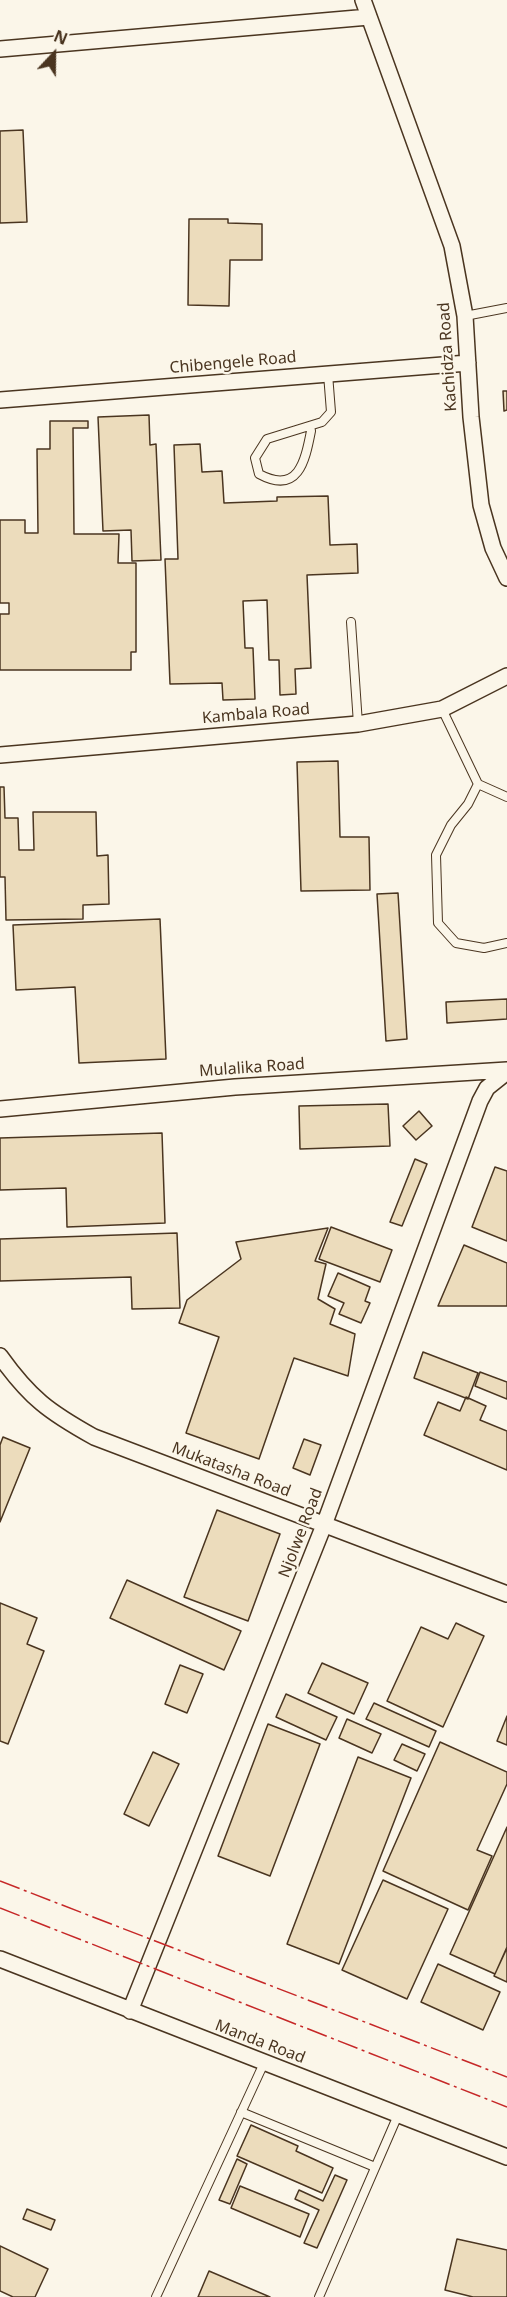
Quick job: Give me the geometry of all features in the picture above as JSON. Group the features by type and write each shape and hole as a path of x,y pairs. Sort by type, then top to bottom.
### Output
{"street":[{"name":"Kachidza Road","path":"363,0 452,246 465,316 474,459 481,505 493,548 507,578"},
{"path":"0,49 369,17"},
{"name":"Chibengele Road","path":"0,400 468,363"},
{"name":"Kambala Road","path":"0,755 358,724 442,709 507,676"},
{"name":"Mulalika Road","path":"0,1109 246,1086 507,1071"},
{"name":"Njolwe Road","path":"130,2011 324,1525 480,1101 488,1088 507,1071"},
{"name":"Mukatasha Road","path":"0,1356 19,1383 36,1399 57,1417 94,1437 507,1594"},
{"name":"Manda Road","path":"0,1959 507,2157"}],"lane":[{"path":"465,316 507,308"},
{"path":"310,427 305,462 289,480 274,482 259,474 255,458 267,439 322,422 331,412 328,374"},
{"path":"351,622 358,724"},
{"path":"442,709 478,784 507,797"},
{"path":"478,784 468,804 451,825 436,855 438,923 456,943 484,948 507,943"},
{"path":"156,2297 264,2063"},
{"path":"241,2112 375,2167"},
{"path":"319,2297 398,2115"}],"building":[{"path":"23,130 27,222 0,223 0,131"},
{"path":"189,219 228,219 228,223 262,224 262,260 230,260 229,306 188,305"},
{"path":"503,391 507,391 507,410 504,411"},
{"path":"149,415 150,445 156,444 161,560 132,561 131,530 103,531 98,417"},
{"path":"50,421 88,421 88,428 73,428 74,534 119,534 118,563 136,563 136,652 131,652 131,670 0,670 0,614 9,614 9,603 0,603 0,520 25,520 25,533 38,533 37,449 50,449"},
{"path":"200,444 202,472 222,471 224,503 277,501 277,497 328,496 330,545 357,544 358,573 307,575 311,668 295,669 296,694 280,695 279,660 269,660 267,600 243,601 245,648 253,648 255,699 223,700 222,683 170,684 165,559 178,559 174,445"},
{"path":"338,761 340,837 369,837 370,890 301,891 297,762"},
{"path":"0,787 4,787 5,818 18,818 19,850 34,850 33,812 96,812 97,856 108,855 109,904 83,905 83,919 6,920 5,877 0,877"},
{"path":"398,893 407,1039 386,1041 377,894"},
{"path":"160,919 166,1059 79,1063 75,987 16,990 13,925"},
{"path":"507,999 507,1019 447,1023 446,1002"},
{"path":"388,1104 390,1146 300,1149 299,1106"},
{"path":"419,1111 432,1126 416,1140 403,1126"},
{"path":"162,1133 165,1223 67,1227 66,1188 0,1190 0,1138"},
{"path":"415,1159 427,1164 402,1226 390,1222"},
{"path":"495,1167 507,1171 507,1241 472,1227"},
{"path":"331,1227 392,1250 380,1282 319,1259"},
{"path":"328,1228 315,1261 326,1264 318,1299 335,1309 330,1324 355,1334 348,1376 294,1358 259,1459 186,1433 219,1337 179,1323 187,1300 241,1259 236,1242"},
{"path":"177,1233 180,1308 132,1309 131,1277 0,1281 0,1239"},
{"path":"464,1245 507,1263 507,1306 438,1306"},
{"path":"338,1273 370,1287 365,1301 370,1303 361,1323 339,1314 344,1303 328,1296"},
{"path":"423,1352 478,1373 468,1399 414,1378"},
{"path":"480,1372 507,1382 507,1399 475,1386"},
{"path":"466,1397 486,1406 480,1420 507,1431 507,1470 424,1435 438,1402 460,1411"},
{"path":"3,1437 30,1448 0,1522 0,1445"},
{"path":"304,1439 321,1445 310,1475 293,1468"},
{"path":"217,1510 280,1534 248,1621 184,1597"},
{"path":"127,1580 241,1631 224,1670 110,1618"},
{"path":"0,1603 37,1618 27,1644 44,1651 8,1744 0,1741"},
{"path":"456,1623 484,1636 443,1727 387,1701 421,1627 448,1639"},
{"path":"322,1663 368,1683 354,1714 308,1693"},
{"path":"180,1665 203,1674 187,1713 165,1704"},
{"path":"286,1694 337,1717 326,1740 276,1717"},
{"path":"374,1703 436,1731 429,1747 366,1719"},
{"path":"507,1716 507,1745 497,1741"},
{"path":"347,1719 381,1734 372,1753 339,1738"},
{"path":"268,1724 320,1744 270,1876 218,1856"},
{"path":"440,1742 507,1772 507,1784 477,1850 492,1856 468,1910 383,1871"},
{"path":"402,1744 425,1754 417,1771 394,1760"},
{"path":"153,1752 179,1764 149,1826 124,1814"},
{"path":"358,1757 411,1778 339,1964 287,1944"},
{"path":"507,1827 507,1947 495,1974 450,1954"},
{"path":"383,1880 448,1909 407,1999 342,1970"},
{"path":"507,1948 507,1982 494,1976"},
{"path":"438,1964 500,1992 483,2030 421,2002"},
{"path":"251,2125 298,2146 296,2151 333,2168 322,2193 237,2156"},
{"path":"237,2159 247,2164 230,2204 219,2200"},
{"path":"335,2175 347,2180 317,2248 304,2243 319,2210 295,2199 299,2190 323,2201"},
{"path":"240,2186 309,2214 300,2237 231,2208"},
{"path":"27,2209 55,2220 51,2230 23,2219"},
{"path":"457,2239 507,2250 507,2297 473,2297 445,2290"},
{"path":"0,2246 48,2269 35,2297 13,2297 0,2291"},
{"path":"209,2271 270,2297 198,2297"}],"power":[{"path":"0,1881 507,2077"},
{"path":"0,1908 507,2107"}]}
